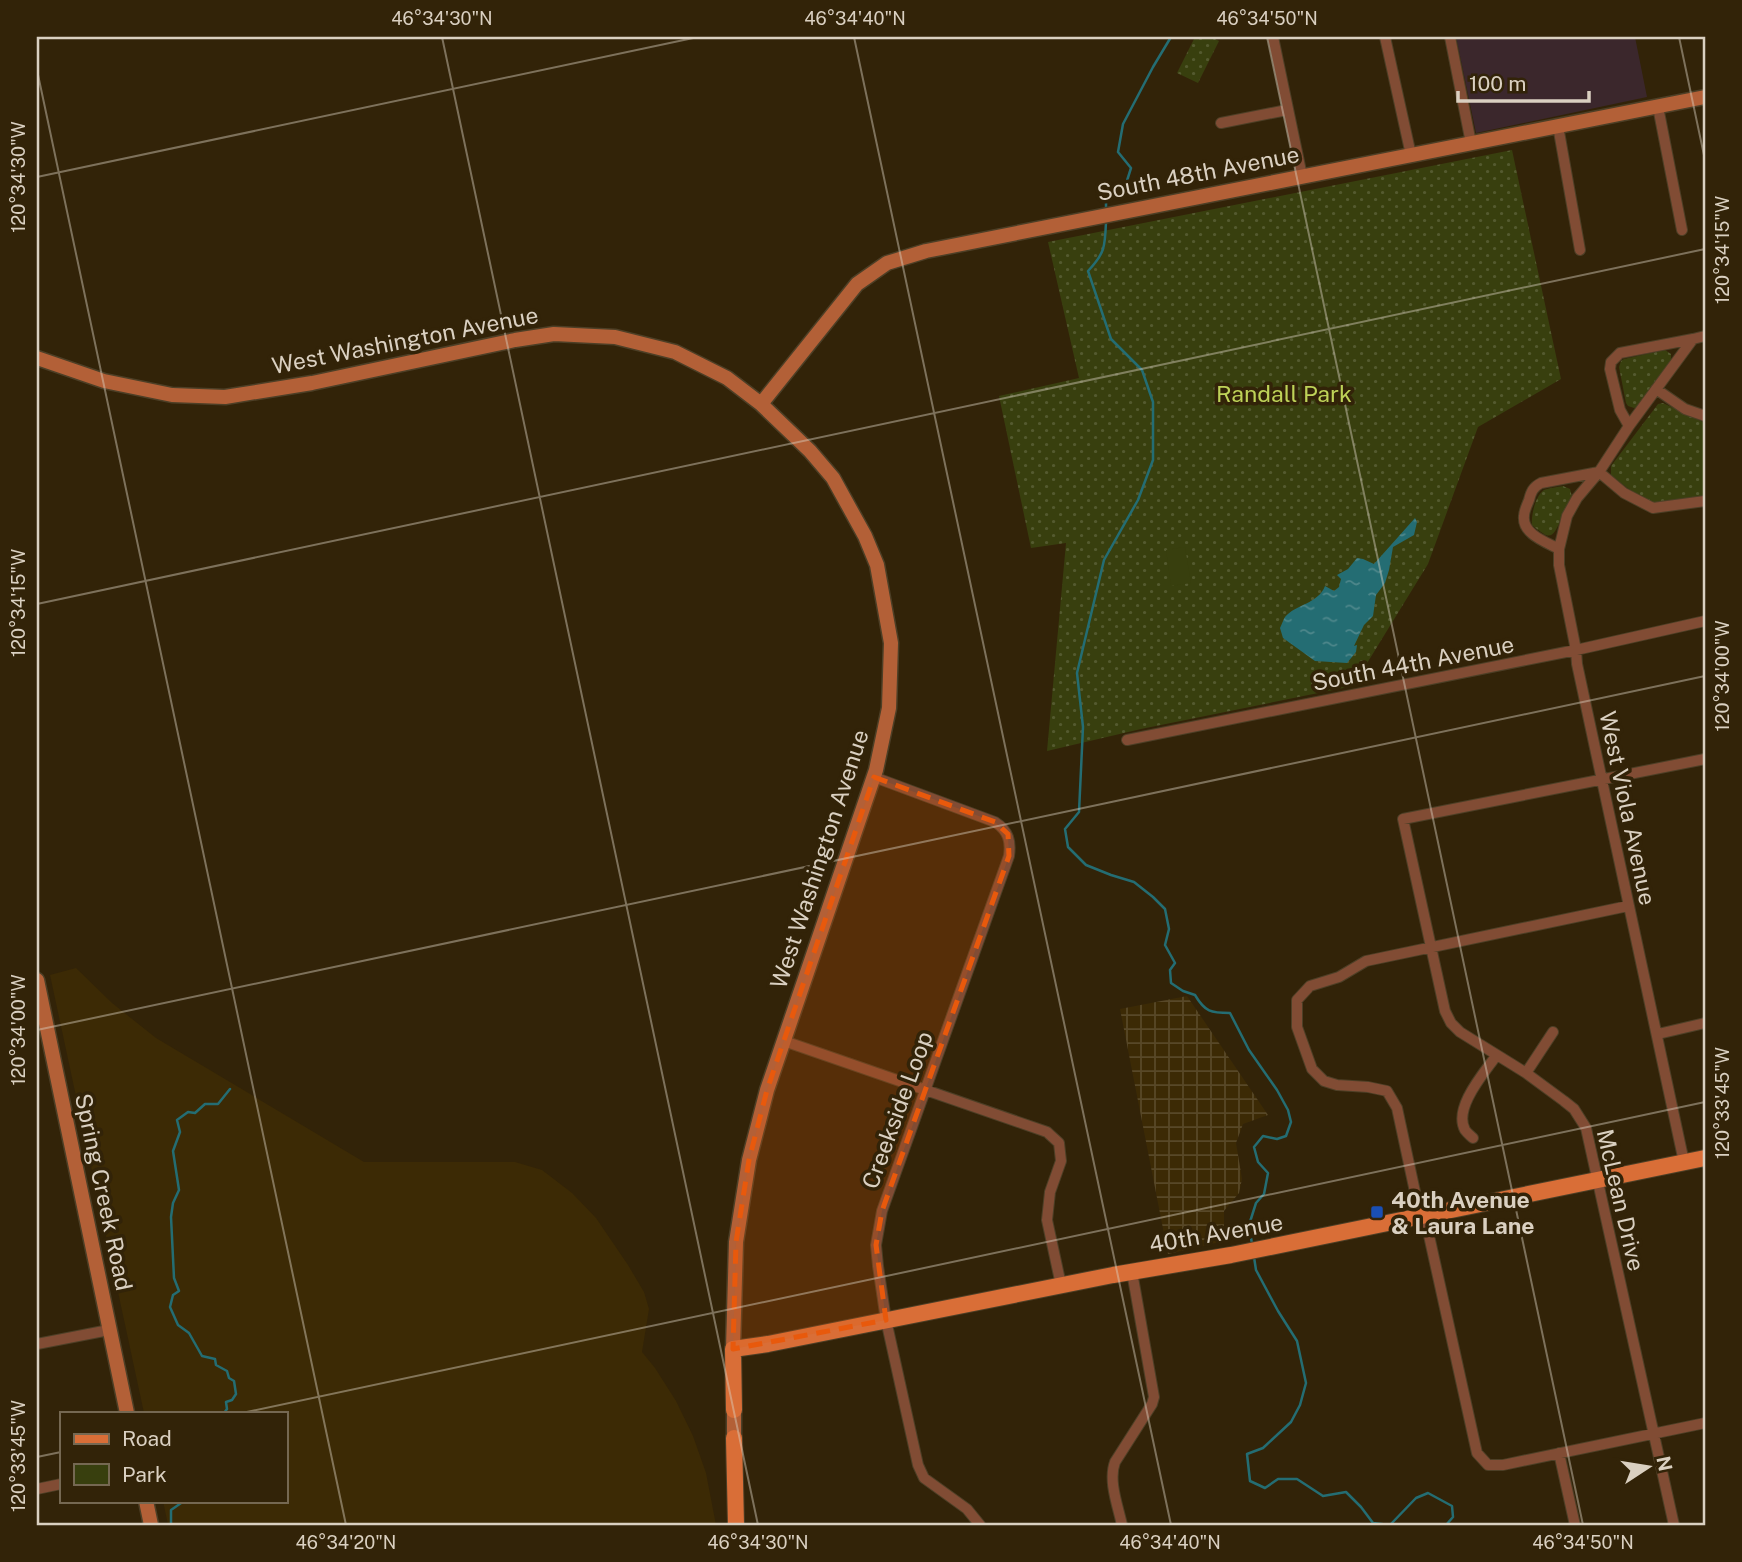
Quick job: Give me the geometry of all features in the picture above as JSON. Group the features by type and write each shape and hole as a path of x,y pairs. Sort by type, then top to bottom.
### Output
{"main road":[{"name":"South 48th Avenue","path":"761,404 857,284 887,263 926,251 1705,97"},
{"name":"West Washington Avenue","path":"37,358 103,381 172,395 225,397 312,383 515,340 554,334 615,337 675,352 727,378 761,404 810,451 833,478 865,536 877,565 891,643 889,708 874,777 766,1090 749,1160 736,1242 733,1349 736,1525"},
{"name":"Spring Creek Road","path":"37,980 40,1014 127,1412"},
{"name":"40th Avenue","path":"733,1349 1061,1285 1258,1250 1705,1158"},
{"path":"146,1502 151,1525"}],"street":[{"path":"1273,37 1302,176"},
{"path":"1385,37 1411,155"},
{"path":"1450,37 1471,143"},
{"path":"1658,107 1682,230"},
{"path":"1221,122 1287,110"},
{"path":"1558,126 1580,250"},
{"path":"1629,426 1620,410 1610,369 1611,362 1619,353 1705,336"},
{"name":"West Viola Avenue","path":"1684,1162 1577,664 1559,565 1559,549 1567,516 1577,498 1599,472 1693,339"},
{"path":"1656,389 1685,409 1705,416"},
{"path":"1559,549 1528,531 1524,525 1523,517 1532,490 1541,482 1599,472 1624,493 1653,508 1705,500"},
{"name":"South 44th Avenue","path":"1127,740 1576,650 1705,621"},
{"path":"1603,780 1705,759"},
{"name":"Creekside Loop","path":"874,777 996,822 1008,834 1010,846 1009,856 882,1211 876,1245 886,1320 921,1472 924,1478 967,1509 979,1525"},
{"name":"McLean Drive","path":"1603,780 1403,819 1430,948 1445,1011 1451,1023 1460,1032 1526,1073 1564,1101 1580,1116 1586,1128 1674,1525"},
{"path":"1628,906 1366,961 1339,976 1310,986 1297,1000 1297,1027 1312,1069 1324,1081 1387,1091 1397,1108 1477,1453 1488,1465 1503,1465 1705,1423"},
{"path":"1658,1034 1705,1023"},
{"path":"1526,1073 1553,1032"},
{"path":"783,1041 1047,1132 1059,1143 1061,1161 1050,1192 1047,1220 1061,1285"},
{"path":"1473,1138 1465,1130 1462,1115 1468,1097 1496,1056"},
{"path":"1122,1525 1112,1469 1154,1397 1132,1272"},
{"path":"37,1344 109,1330"},
{"path":"1559,1453 1575,1525"},
{"path":"37,1489 60,1485"}],"highlighted area":[{"path":"874,777 995,822 1008,834 1009,856 882,1211 876,1245 886,1320 733,1349 736,1242 749,1160 767,1090"}],"shaded area":[{"path":"1456,37 1635,37 1647,97 1476,133"},
{"path":"76,968 112,1003 156,1038 364,1162 515,1162 542,1170 572,1193 596,1218 644,1292 649,1309 642,1352 676,1401 693,1436 706,1473 716,1525 168,1525 163,1502 287,1502 287,1412 144,1412 50,975"},
{"path":"1187,996 1268,1115 1243,1124 1236,1143 1242,1179 1239,1193 1224,1211 1224,1241 1168,1254 1120,1009"}],"green space":[{"path":"1195,37 1211,37 1219,41 1198,83 1177,73"},
{"name":"Randall Park","path":"1512,150 1561,379 1478,427 1428,564 1353,686 1047,751 1066,543 1031,548 999,396 1079,378 1048,242"},
{"path":"1665,350 1671,354 1671,362 1638,407 1628,406 1619,367 1621,361"},
{"path":"1663,403 1705,423 1705,495 1671,503 1653,502 1646,500 1611,475 1611,466 1658,404"},
{"path":"1563,486 1570,489 1572,497 1550,536 1532,525 1534,506 1544,490"},
{"path":"1185,547 1191,583 1171,586 1166,550"}],"water":[{"path":"1415,518 1417,522 1414,535 1393,547 1385,583 1376,595 1373,616 1364,625 1354,646 1357,645 1356,652 1347,663 1315,661 1283,638 1280,628 1285,617 1317,597 1325,586 1334,591 1339,587 1341,579 1337,575 1348,569 1357,558 1374,564"}],"waterway":[{"path":"1106,209 1106,194 1125,187 1131,168 1118,152 1123,124 1171,37"},
{"path":"1106,222 1103,249 1088,271 1111,339 1142,370 1153,402 1153,460 1138,500 1104,560 1077,673 1083,727 1079,812 1065,829 1068,847 1086,865 1134,882 1165,909 1169,929 1165,945 1175,963 1170,970 1171,983 1195,995 1209,1010 1230,1013 1249,1050 1288,1110 1291,1122 1286,1136 1277,1139 1263,1136 1254,1147 1258,1162 1268,1173 1264,1194 1256,1203 1249,1225 1252,1244"},
{"path":"225,1412 226,1402 232,1400 236,1394 234,1381 229,1378 227,1371 216,1365 215,1359 202,1356 189,1333 178,1325 170,1307 173,1295 179,1291 174,1278 171,1217 179,1190 173,1151 180,1132 177,1120 188,1112 195,1113 205,1104 218,1104 230,1089"},
{"path":"1254,1257 1256,1270 1297,1341 1306,1383 1300,1405 1291,1422 1263,1448 1247,1454 1250,1481 1265,1488 1278,1479 1297,1479 1323,1496 1346,1492 1373,1523 1390,1525 1416,1498 1428,1493 1452,1506 1453,1517 1446,1525"},
{"path":"171,1525 171,1510 183,1502"}],"place":[{"name":"40th Avenue & Laura Lane","path":"1377,1212"}]}
